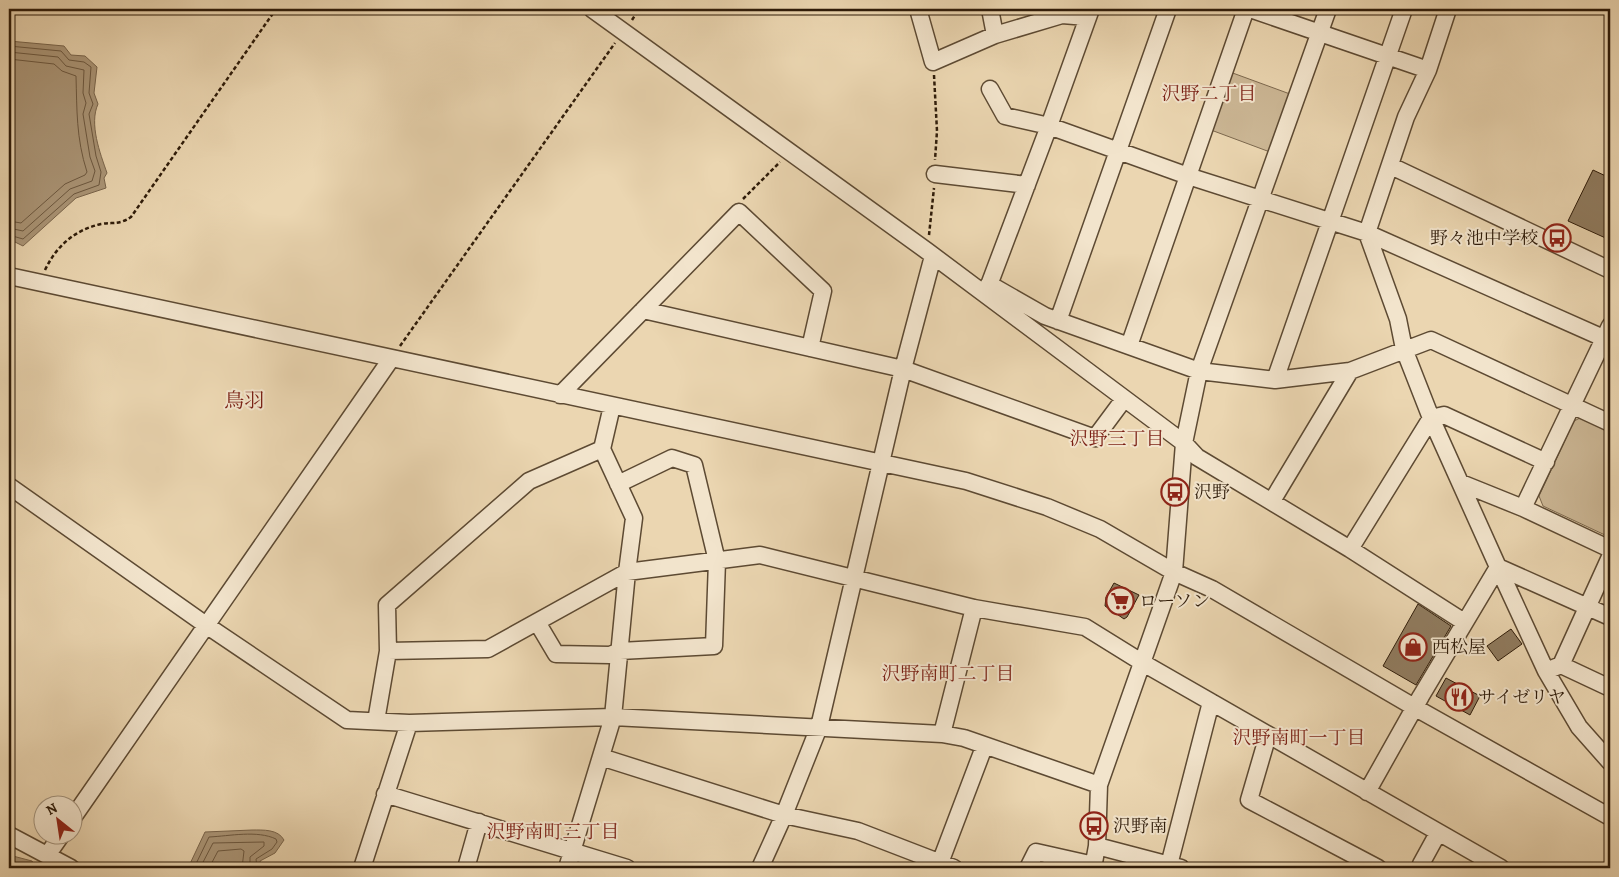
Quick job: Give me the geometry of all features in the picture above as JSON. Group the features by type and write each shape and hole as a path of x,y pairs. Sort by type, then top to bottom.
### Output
{"street":[{"path":"592,9 930,253 987,289 1184,443 1197,456 1350,549 1464,622"},
{"path":"918,9 933,62 995,35 1062,15 1089,13 1049,126 987,289"},
{"path":"990,9 995,35"},
{"path":"1058,321 1168,9"},
{"path":"1128,346 1246,9"},
{"path":"1250,9 1428,70"},
{"path":"1028,868 1036,852 1093,867 1097,846 1100,786 1174,572 1184,443 1200,372 1328,9"},
{"path":"1275,380 1386,56 1404,9"},
{"path":"1448,9 1428,70 1406,117 1367,233 1398,319 1404,349 1431,418 1498,568 1554,668 1579,727 1610,762"},
{"path":"990,89 1005,116 1049,126 1188,176 1367,233 1608,335 1523,508"},
{"path":"1391,166 1610,270"},
{"path":"934,174 1027,185"},
{"path":"560,395 740,212 823,291 810,348"},
{"path":"760,868 784,815 819,728 930,253"},
{"path":"9,276 966,482 1047,507 1100,529 1174,572 1212,589 1414,707 1610,818"},
{"path":"987,289 1045,316 1200,372 1275,380 1350,371 1431,340 1610,423"},
{"path":"643,310 903,369 1095,438 1124,398"},
{"path":"82,805 391,359"},
{"path":"1272,501 1350,371"},
{"path":"567,868 613,717 634,518 602,449 612,406"},
{"path":"1350,549 1431,418 1444,415 1546,462"},
{"path":"376,721 388,651 387,605 529,481 602,449"},
{"path":"537,622 556,654 610,655 620,651 714,646 717,562 694,465 672,458 618,484"},
{"path":"1461,483 1523,508 1610,549"},
{"path":"9,486 206,625 347,720 409,723 613,717 942,734 964,738 984,747 1100,786"},
{"path":"388,651 488,649 627,572 760,555 974,608 1085,627 1143,663 1501,868"},
{"path":"1554,668 1587,607 1610,557"},
{"path":"1498,568 1610,617"},
{"path":"1367,792 1414,707 1498,568"},
{"path":"942,734 974,608"},
{"path":"1554,668 1610,688"},
{"path":"1097,846 1175,867 1211,702"},
{"path":"362,868 409,723"},
{"path":"1268,735 1249,800 1378,868"},
{"path":"601,757 784,815 858,831 947,866 984,747"},
{"path":"385,794 627,868"},
{"path":"466,868 479,822"},
{"path":"1417,867 1438,833"},
{"path":"9,835 48,854 71,868"},
{"path":"48,854 55,844"}],"path":[{"path":"39,282 47,265 61,246 80,229 121,223 130,217 276,9"},
{"path":"391,359 624,31"},
{"path":"930,253 937,131 933,62"},
{"path":"740,212 740,202 790,152"}],"shaded area":[{"path":"1230,72 1290,94 1270,152 1211,130"},
{"path":"1584,416 1610,428 1610,533 1605,535 1543,506 1539,496 1574,421"}],"water":[{"path":"9,41 64,46 71,55 85,56 97,67 94,93 98,104 95,129 107,173 104,178 106,188 76,198 23,246 9,239"},
{"path":"252,830 274,832 284,840 275,853 260,861 262,868 188,868 205,832"},
{"path":"9,855 32,861 36,868 9,868"}],"building":[{"path":"1593,170 1610,178 1610,240 1568,221"},
{"path":"1114,583 1139,595 1124,619 1105,606 1106,597"},
{"path":"1418,604 1451,626 1416,685 1383,666"},
{"path":"1511,629 1522,644 1498,661 1487,646"},
{"path":"1446,678 1480,696 1470,715 1436,696"}],"place":[{"name":"野々池中学校","path":"1557,238"},
{"name":"沢野","path":"1175,492"},
{"name":"ローソン","path":"1120,601"},
{"name":"西松屋","path":"1413,647"},
{"name":"サイゼリヤ","path":"1459,697"},
{"name":"沢野南","path":"1094,826"}],"district":[{"name":"沢野二丁目","path":"1209,93"},
{"name":"鳥羽","path":"244,400"},
{"name":"沢野三丁目","path":"1117,438"},
{"name":"沢野南町二丁目","path":"948,673"},
{"name":"沢野南町一丁目","path":"1299,737"},
{"name":"沢野南町三丁目","path":"553,831"}]}
